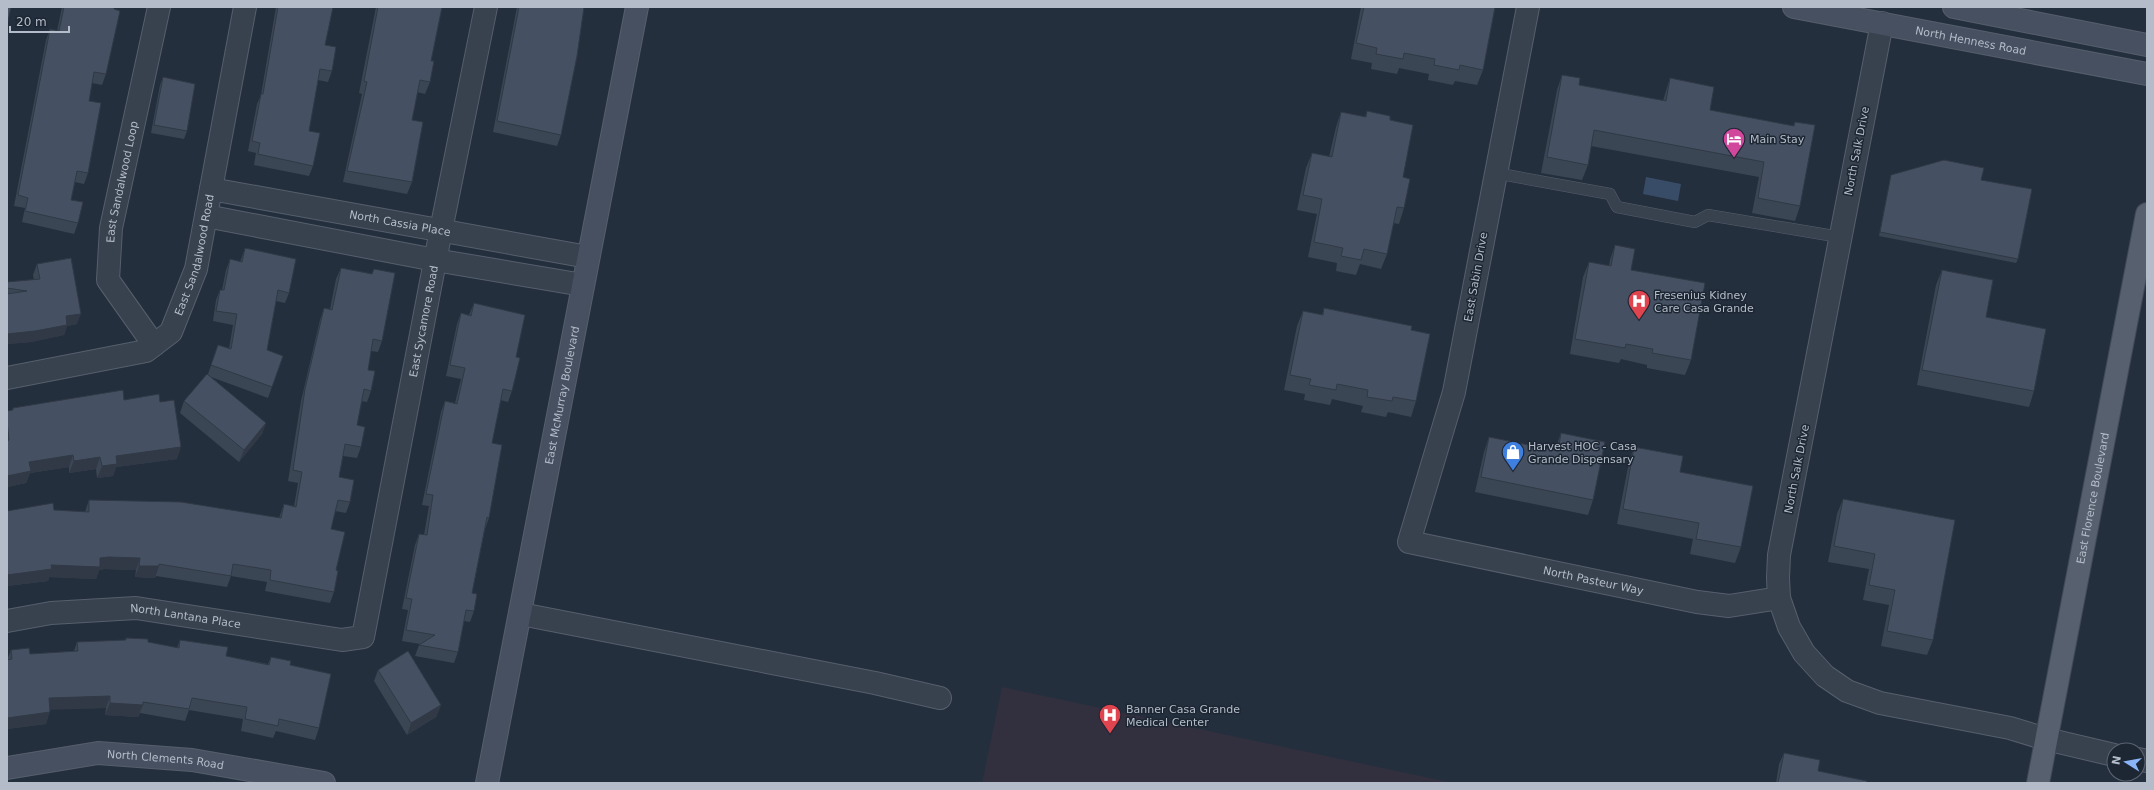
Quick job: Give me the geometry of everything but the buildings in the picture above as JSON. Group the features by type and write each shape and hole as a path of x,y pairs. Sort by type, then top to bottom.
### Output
{"main road":[{"name":"East Florence Boulevard","path":"2038,783 2147,214"}],"street":[{"name":"East Sandalwood Loop","path":"154,345 108,280 111,228 159,7"},
{"name":"East Sandalwood Road","path":"7,378 146,351 171,332 196,269 245,7"},
{"name":"East Sycamore Road","path":"363,637 435,260 486,7"},
{"name":"East McMurray Boulevard","path":"487,783 521,614 588,257 637,7"},
{"name":"East Sabin Drive","path":"1409,542 1454,392 1528,7"},
{"name":"North Henness Road","path":"1794,7 2147,74"},
{"path":"1954,7 2147,45"},
{"name":"North Salk Drive","path":"1882,23 1780,555 1778,578 1779,598 1789,627 1804,653 1825,676 1847,691 1880,703 2010,728 2046,739 2106,753"},
{"name":"North Cassia Place","path":"210,190 588,257"},
{"path":"206,216 435,260 583,285"},
{"name":"North Pasteur Way","path":"1409,542 1697,602 1729,606 1779,598"},
{"name":"North Lantana Place","path":"7,621 51,613 136,608 342,640 363,637"},
{"path":"521,614 867,682 940,698"},
{"name":"North Clements Road","path":"7,768 98,753 192,760 324,783"}],"lane":[{"path":"1496,173 1610,194 1617,207 1695,222 1708,215 1840,237"}],"shaded area":[{"name":"Banner Casa Grande Medical Center","path":"1002,687 1453,783 982,783"}],"water":[{"path":"1646,177 1681,184 1678,201 1643,194"}],"place":[{"name":"Main Stay","path":"1734,158"},
{"name":"Fresenius Kidney Care Casa Grande","path":"1639,320"},
{"name":"Harvest HOC - Casa Grande Dispensary","path":"1513,472"},
{"name":"Banner Casa Grande Medical Center","path":"1110,734"}]}
